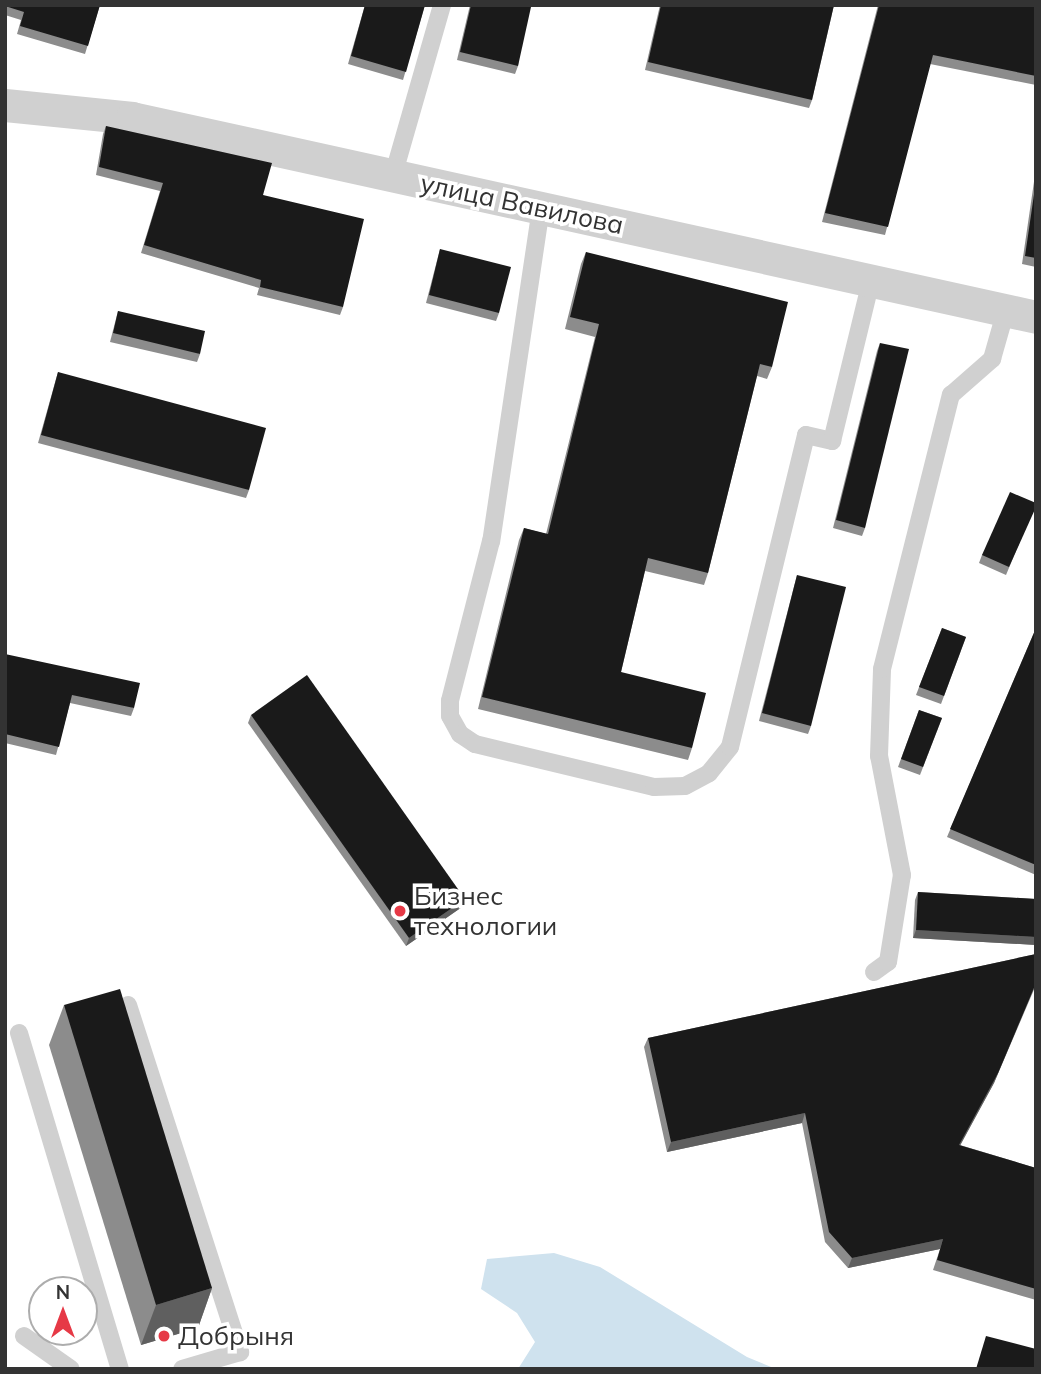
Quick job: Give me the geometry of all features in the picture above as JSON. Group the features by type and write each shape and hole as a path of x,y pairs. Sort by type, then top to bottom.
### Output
{"street":[{"name":"улица Вавилова","path":"5,105 132,118 1021,313"}],"lane":[{"path":"393,176 442,5"},
{"path":"541,208 491,541 450,701 450,716 460,734 475,744 654,787 685,786 709,773 730,747 806,435 832,441 871,281"},
{"path":"874,972 888,962 902,875 879,756 882,669 951,395 992,359 1021,313"},
{"path":"128,1005 240,1352 182,1369"},
{"path":"19,1033 120,1369"},
{"path":"24,1336 71,1369"}],"water":[{"path":"554,1253 600,1267 747,1357 776,1369 518,1369 535,1342 517,1313 481,1289 487,1259"}],"building":[{"path":"5,5 100,5 88,46 20,26 24,12"},
{"path":"365,5 425,5 406,72 351,56"},
{"path":"471,5 531,7 518,66 460,52"},
{"path":"661,5 834,5 812,100 648,62"},
{"path":"879,5 1036,5 1036,76 933,55 888,227 825,213"},
{"path":"106,126 272,163 263,195 364,219 343,307 260,287 261,280 144,245 163,183 99,167"},
{"path":"1036,181 1036,258 1025,256"},
{"path":"440,249 511,267 499,313 429,295"},
{"path":"586,252 788,302 772,367 760,364 708,573 648,558 621,672 706,693 692,748 482,697 524,528 548,534 599,324 570,317"},
{"path":"118,311 205,331 200,354 113,333"},
{"path":"880,343 909,349 865,528 836,520"},
{"path":"58,372 266,428 249,490 41,435"},
{"path":"1010,492 1036,503 1036,507 1009,567 982,555"},
{"path":"797,575 846,587 811,726 762,713"},
{"path":"942,628 966,637 944,696 919,687"},
{"path":"1036,628 1036,865 950,829"},
{"path":"5,654 140,683 134,708 72,695 59,747 5,734"},
{"path":"307,675 465,899 409,938 251,715"},
{"path":"919,710 942,718 923,767 901,759"},
{"path":"918,892 1036,899 1036,937 916,930"},
{"path":"1036,954 1036,983 998,1073 959,1145 1036,1168 1036,1289 937,1260 943,1239 852,1258 829,1232 805,1113 671,1142 648,1038"},
{"path":"120,989 212,1288 156,1305 64,1005"},
{"path":"986,1336 1036,1349 1036,1369 976,1369"}],"place":[{"name":"Бизнес технологии","path":"400,911"},
{"name":"Добрыня","path":"164,1336"}]}
